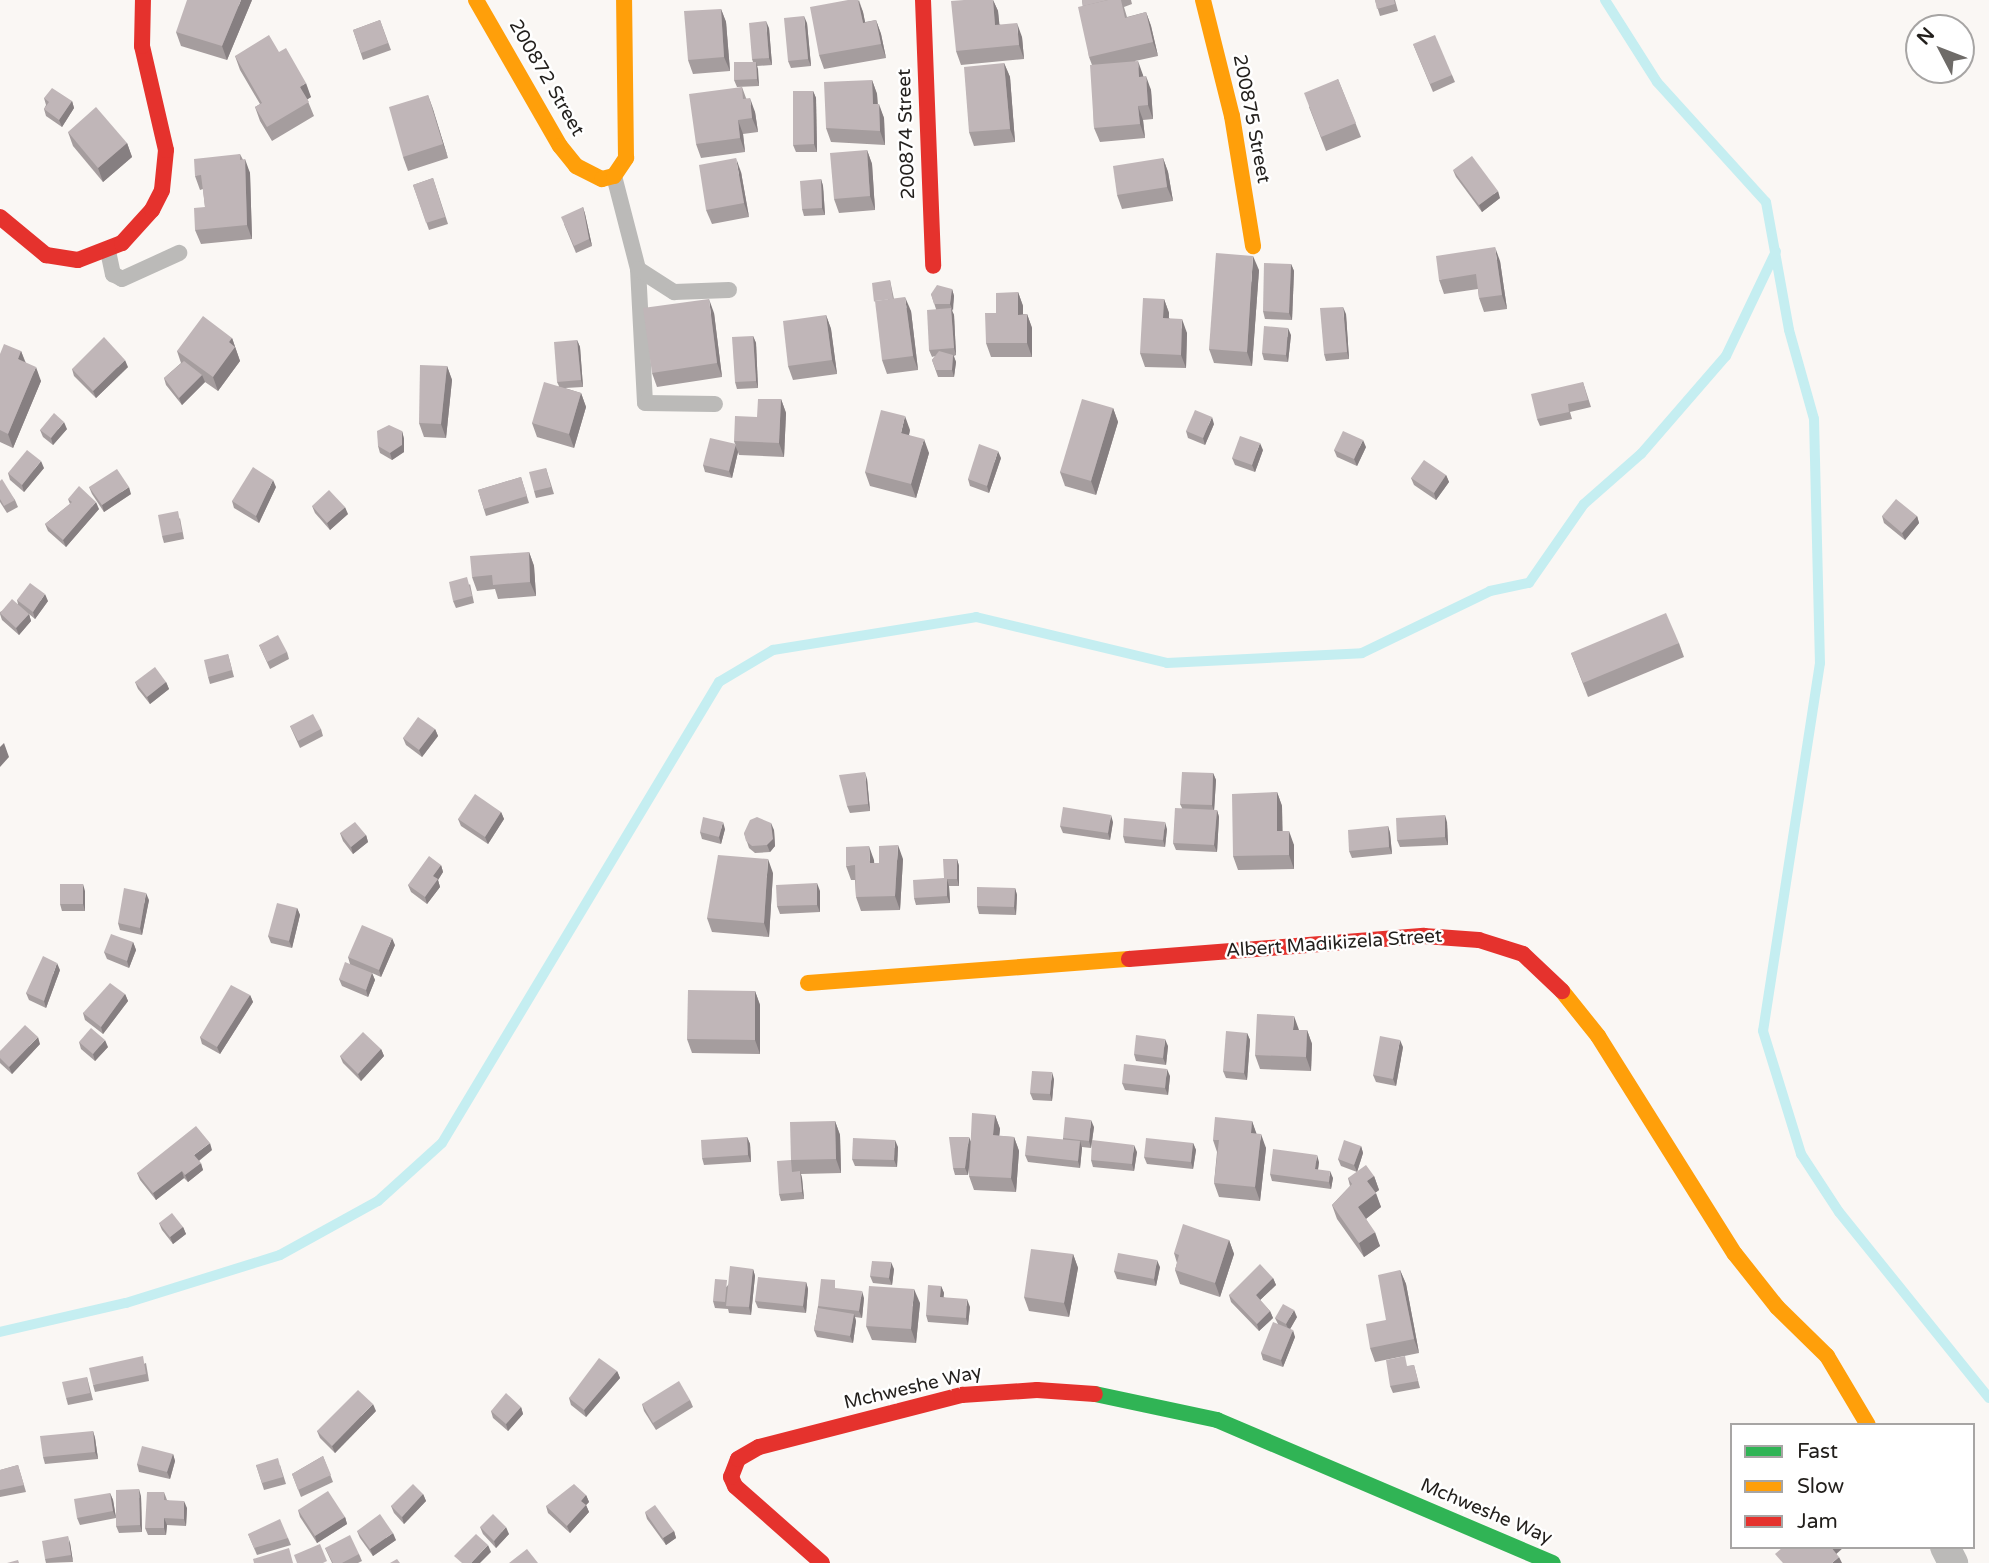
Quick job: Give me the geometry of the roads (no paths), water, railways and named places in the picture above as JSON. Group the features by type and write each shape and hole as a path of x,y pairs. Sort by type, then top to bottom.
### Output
{"street":[{"path":"0,217 12,231 46,255 61,259 94,257 108,251 135,231 152,210 164,173 163,130 142,46 143,0"},
{"name":"200872 Street","path":"476,0 560,146 586,174 602,179 618,172"},
{"path":"618,172 627,144 624,0"},
{"name":"200874 Street","path":"923,0 933,266"},
{"name":"200875 Street","path":"1203,0 1232,116 1253,246"},
{"name":"Albert Madikizela Street","path":"808,983 1424,936 1479,940 1512,950 1541,967 1598,1035 1735,1254 1771,1300 1826,1356 1867,1423"},
{"name":"Mchweshe Way","path":"822,1563 735,1486 731,1477 738,1459 759,1447 962,1395 1037,1390 1115,1396 1217,1420 1553,1563"}],"lane":[{"path":"618,172 638,269 645,402 715,404"},
{"path":"108,251 113,274 122,279 179,253"},
{"path":"638,269 674,292 729,290"}],"waterway":[{"path":"1605,0 1657,82 1766,202 1789,330 1814,419 1820,663 1763,1031 1801,1154 1839,1212 1989,1398"},
{"path":"0,1332 126,1303 280,1255 378,1201 442,1143 719,682 773,650 976,617 1167,663 1362,653 1490,591 1529,583 1584,504 1641,454 1726,356 1776,251"}]}
